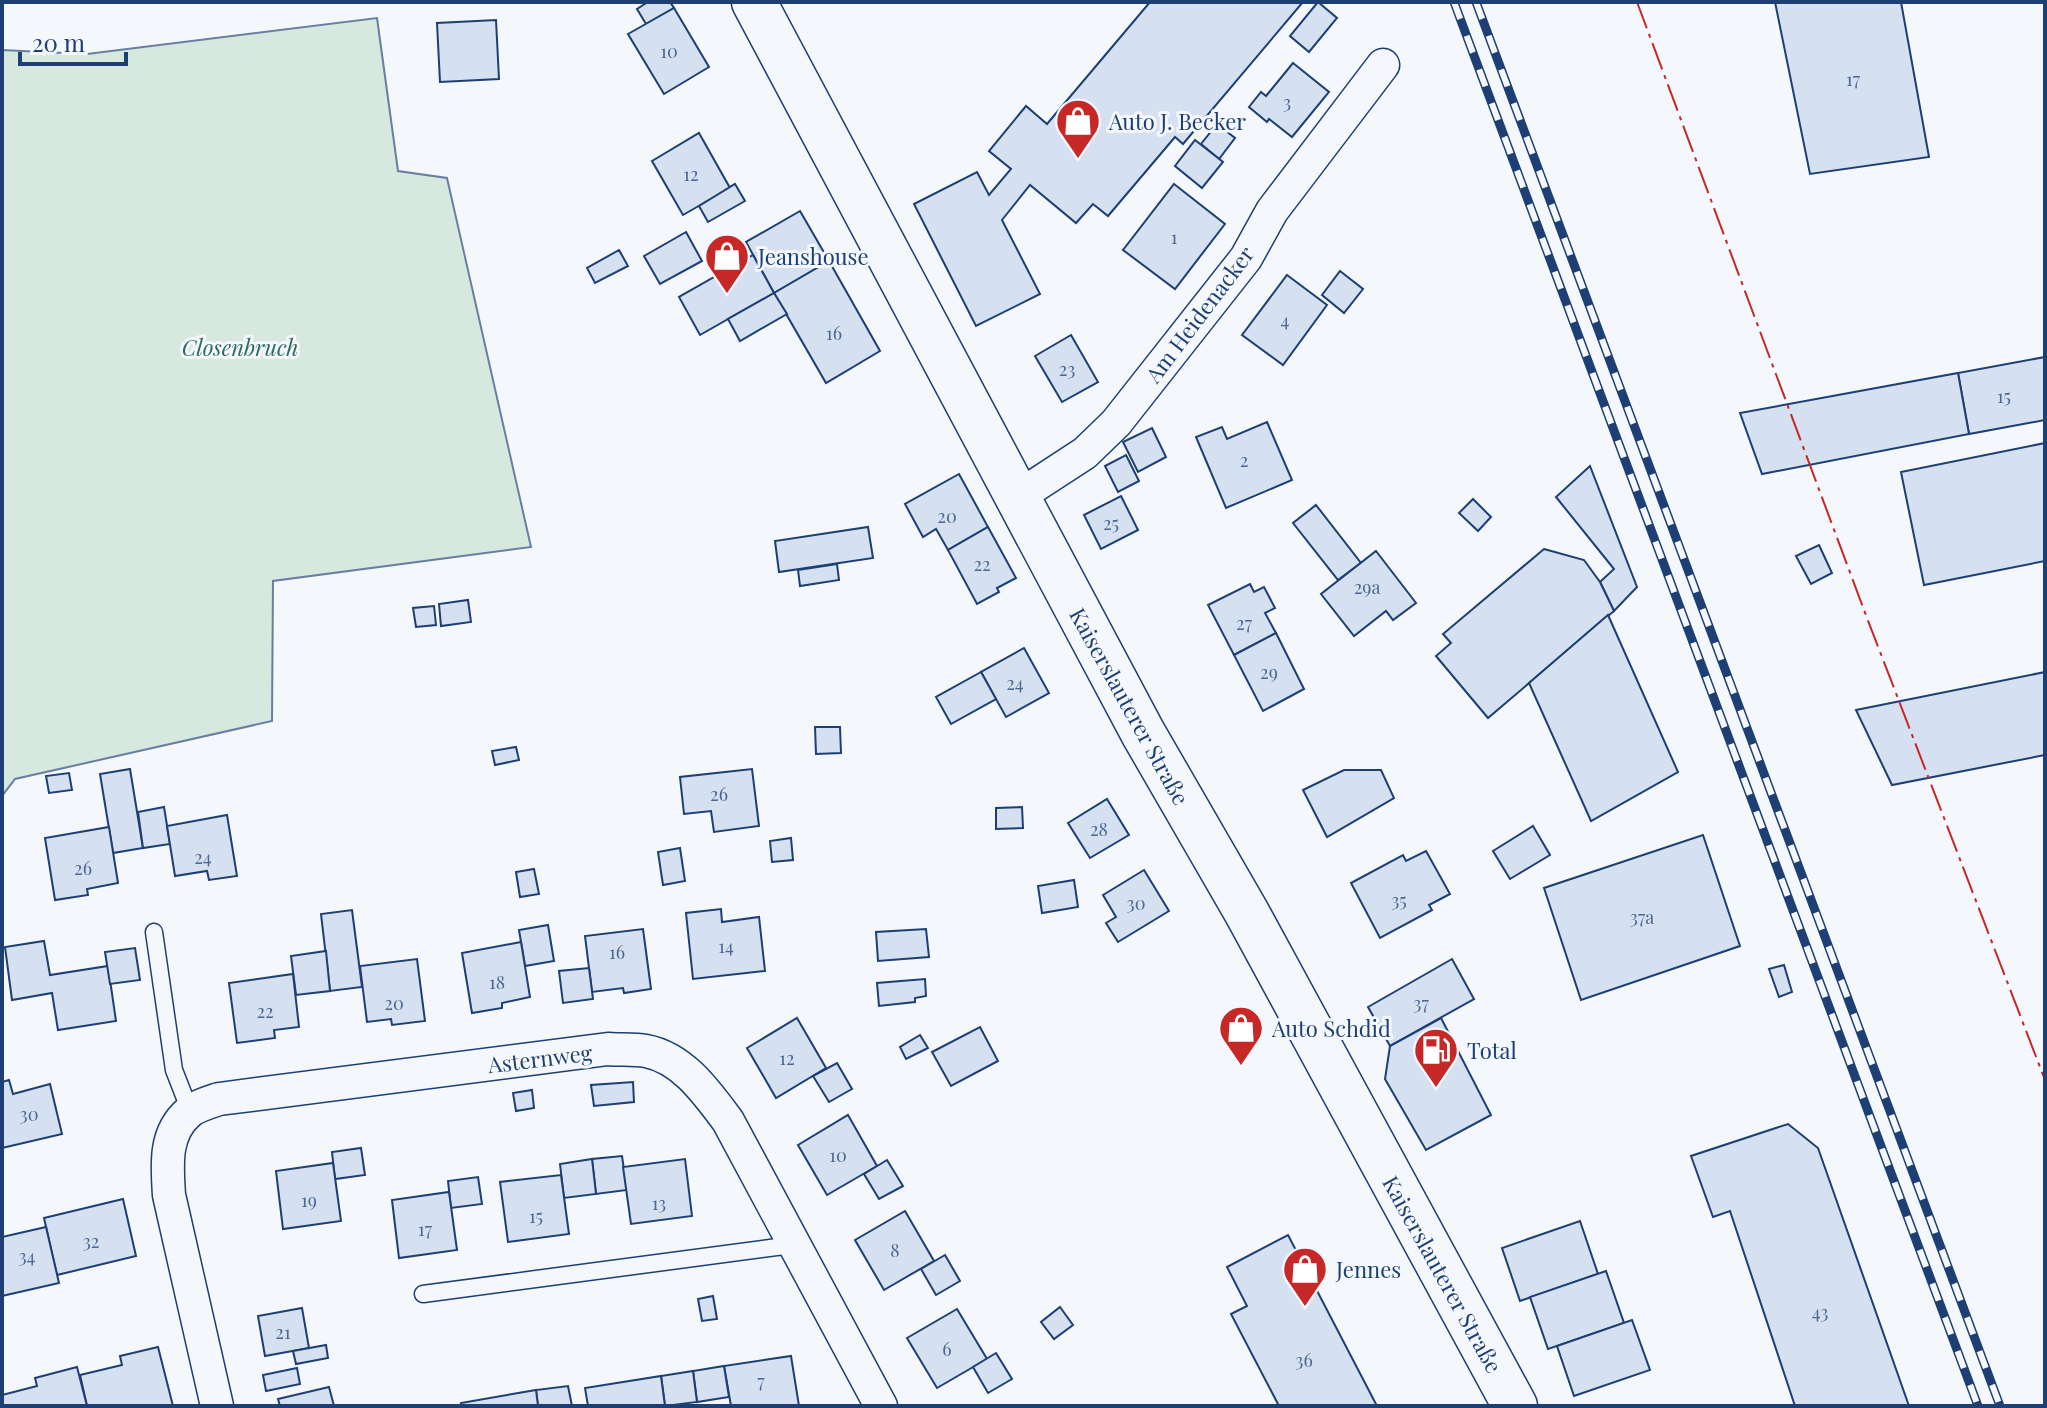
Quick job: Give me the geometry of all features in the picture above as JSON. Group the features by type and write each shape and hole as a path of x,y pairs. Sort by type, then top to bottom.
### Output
{"main road":[{"name":"Kaiserslauterer Straße","path":"754,2 1143,733 1247,913 1515,1406"}],"street":[{"name":"Am Heidenacker","path":"1016,498 1085,453 1116,423 1246,258 1272,211 1383,65"},
{"name":"Asternweg","path":"190,1111 219,1099 608,1049 648,1052 675,1065 702,1085 728,1121 881,1406"},
{"path":"190,1111 169,1141 169,1195 217,1406"}],"lane":[{"path":"154,932 174,1070 190,1111"},
{"path":"423,1294 792,1245"}],"green space":[{"name":"Closenbruch","path":"377,18 398,171 447,178 531,547 273,581 272,721 15,779 2,796 2,50 87,54"}],"building":[{"path":"648,2 670,2 674,8 646,24 637,9"},
{"name":"Auto J. Becker","path":"1150,2 1303,2 1183,144 1175,137 1108,216 1093,204 1076,223 1030,185 1002,220 1040,294 976,326 914,204 977,172 989,195 1011,169 989,151 1026,106 1047,124"},
{"path":"1318,2 1337,18 1309,52 1290,36"},
{"path":"1775,2 1901,2 1929,157 1810,174"},
{"path":"674,8 709,67 664,94 628,34"},
{"path":"496,20 499,79 440,82 437,23"},
{"path":"1293,63 1329,92 1292,137 1249,107 1261,92 1266,96"},
{"path":"1217,124 1235,138 1219,159 1201,144"},
{"path":"699,133 730,188 683,215 652,161"},
{"path":"1195,140 1223,162 1202,188 1175,166"},
{"path":"735,184 745,201 708,222 699,206"},
{"path":"1174,184 1225,224 1175,289 1123,250"},
{"path":"800,211 829,261 774,293 746,242"},
{"path":"686,232 702,261 660,284 644,256"},
{"path":"619,250 628,266 595,283 587,268"},
{"name":"Jeanshouse","path":"753,255 774,293 700,335 679,297"},
{"path":"829,261 880,351 826,383 774,293"},
{"path":"1340,271 1363,289 1344,313 1322,295"},
{"path":"1287,275 1327,305 1283,365 1242,335"},
{"path":"774,293 787,314 740,341 728,319"},
{"path":"1071,335 1098,382 1062,402 1035,356"},
{"path":"2045,357 2045,420 1969,434 1958,373"},
{"path":"1958,373 1969,434 1762,474 1740,413"},
{"path":"1267,422 1292,480 1226,508 1196,437 1222,427 1227,439"},
{"path":"1152,428 1166,457 1138,472 1123,442"},
{"path":"2045,443 2045,561 1924,585 1901,472"},
{"path":"1126,455 1139,481 1118,492 1105,466"},
{"path":"1590,466 1637,587 1614,611 1600,582 1614,569 1556,497"},
{"path":"959,474 988,527 948,550 936,529 923,537 905,504"},
{"path":"1121,496 1138,530 1101,549 1084,515"},
{"path":"1473,499 1491,517 1478,531 1459,513"},
{"path":"1316,505 1361,563 1338,580 1293,523"},
{"path":"868,527 873,558 779,572 775,541"},
{"path":"988,527 1016,578 977,604 948,550"},
{"path":"1819,545 1832,573 1811,584 1796,556"},
{"path":"1544,549 1584,560 1600,582 1614,611 1488,718 1436,656 1451,643 1443,634"},
{"path":"1376,551 1416,603 1393,620 1386,611 1354,636 1321,594"},
{"path":"837,564 839,580 800,586 798,570"},
{"path":"1250,584 1254,592 1264,587 1275,608 1265,613 1276,633 1234,655 1208,605"},
{"path":"468,600 471,622 441,626 439,604"},
{"path":"434,606 436,625 416,627 413,608"},
{"path":"1608,615 1678,772 1591,821 1529,683"},
{"path":"1276,633 1304,689 1263,711 1234,655"},
{"path":"1024,648 1049,693 1006,717 981,672"},
{"path":"981,672 996,699 951,724 936,697"},
{"path":"2045,672 2045,755 1892,785 1856,710"},
{"path":"815,727 840,727 841,753 816,754"},
{"path":"516,747 519,760 495,765 492,751"},
{"path":"130,769 143,848 113,853 100,774"},
{"path":"752,769 759,826 714,832 711,811 684,814 680,777"},
{"path":"1344,770 1381,770 1394,798 1327,837 1303,790"},
{"path":"69,773 72,790 49,793 46,776"},
{"path":"1107,799 1129,835 1090,858 1068,823"},
{"path":"164,807 170,844 143,848 138,812"},
{"path":"1022,807 1023,828 996,829 996,808"},
{"path":"227,815 237,876 209,880 207,871 175,876 167,826"},
{"path":"1533,826 1550,855 1510,879 1493,851"},
{"path":"109,827 118,883 87,889 88,895 55,900 45,838"},
{"path":"1703,835 1740,946 1581,1000 1544,888"},
{"path":"791,838 793,860 772,862 770,841"},
{"path":"680,848 685,881 663,885 658,852"},
{"path":"1426,851 1450,894 1429,905 1432,910 1380,938 1351,883 1403,855 1406,861"},
{"path":"534,869 539,894 520,897 516,872"},
{"path":"1144,870 1169,911 1118,942 1106,923 1116,917 1103,895"},
{"path":"1074,880 1078,907 1042,913 1038,886"},
{"path":"721,909 722,922 759,917 765,971 693,979 686,913"},
{"path":"352,910 362,987 330,991 321,914"},
{"path":"548,925 554,961 525,966 519,930"},
{"path":"643,929 651,989 624,993 623,988 592,992 585,936"},
{"path":"926,929 929,957 878,961 876,932"},
{"path":"44,941 50,975 108,966 116,1021 58,1030 52,993 12,1000 5,947"},
{"path":"521,942 530,997 502,1003 502,1008 472,1013 462,953"},
{"path":"135,948 140,980 110,984 105,952"},
{"path":"326,951 330,991 296,995 291,956"},
{"path":"417,959 425,1021 392,1025 391,1019 367,1022 360,966"},
{"path":"1452,959 1474,999 1390,1046 1368,1007"},
{"path":"1784,965 1792,992 1779,997 1769,969"},
{"path":"589,968 593,999 563,1003 559,971"},
{"path":"293,974 299,1027 274,1030 275,1038 237,1043 229,983"},
{"path":"925,979 926,996 915,998 915,1002 879,1006 877,983"},
{"path":"797,1018 826,1068 776,1098 747,1048"},
{"path":"1441,1018 1491,1115 1426,1150 1385,1079 1390,1046"},
{"path":"980,1027 998,1061 951,1086 932,1052"},
{"path":"920,1035 928,1048 906,1059 900,1047"},
{"path":"837,1063 852,1089 829,1102 813,1076"},
{"path":"9,1080 13,1094 50,1084 62,1134 2,1148 2,1082"},
{"path":"633,1082 634,1102 594,1106 591,1085"},
{"path":"532,1090 534,1108 516,1111 513,1093"},
{"path":"848,1115 877,1166 827,1195 798,1145"},
{"path":"1788,1124 1818,1148 1909,1406 1795,1406 1730,1211 1713,1217 1691,1156"},
{"path":"361,1148 365,1175 335,1179 332,1152"},
{"path":"622,1156 627,1190 596,1194 592,1159"},
{"path":"592,1159 596,1194 564,1198 560,1164"},
{"path":"685,1159 692,1216 631,1224 623,1167"},
{"path":"887,1160 903,1186 879,1199 864,1174"},
{"path":"333,1163 341,1221 283,1229 276,1171"},
{"path":"561,1175 569,1234 508,1242 500,1182"},
{"path":"478,1177 482,1204 451,1208 448,1181"},
{"path":"449,1192 457,1250 399,1258 392,1200"},
{"path":"123,1199 136,1256 57,1275 44,1218"},
{"path":"905,1211 934,1261 884,1290 855,1240"},
{"path":"1580,1221 1598,1274 1520,1301 1502,1248"},
{"path":"46,1227 59,1283 2,1296 2,1237"},
{"path":"1288,1235 1377,1406 1279,1406 1231,1314 1247,1306 1227,1267"},
{"path":"945,1255 960,1281 936,1295 921,1269"},
{"path":"1606,1271 1624,1323 1548,1349 1530,1297"},
{"path":"713,1296 717,1319 702,1321 698,1299"},
{"path":"1060,1307 1073,1325 1054,1339 1041,1322"},
{"path":"302,1308 309,1348 265,1356 258,1316"},
{"path":"957,1309 987,1359 937,1388 907,1338"},
{"path":"1632,1320 1650,1370 1574,1396 1557,1346"},
{"path":"326,1345 328,1358 296,1364 293,1351"},
{"path":"158,1347 173,1406 87,1406 80,1375 122,1365 120,1356"},
{"path":"996,1353 1012,1379 988,1393 973,1367"},
{"path":"791,1356 799,1406 731,1406 724,1366"},
{"path":"724,1366 729,1397 697,1402 693,1371"},
{"path":"77,1367 87,1406 2,1406 2,1395 37,1386 35,1378"},
{"path":"297,1368 300,1384 266,1391 263,1375"},
{"path":"693,1371 697,1402 665,1406 661,1376"},
{"path":"661,1376 665,1406 588,1406 585,1388"},
{"path":"568,1386 572,1406 538,1406 536,1390"},
{"path":"329,1387 334,1406 280,1406 278,1399"},
{"path":"536,1390 538,1406 462,1406 461,1403"}],"railway":[{"path":"1454,2 1978,1406"},
{"path":"1476,2 2000,1406"}],"power":[{"path":"1637,2 1867,618 2045,1080"}],"place":[{"name":"Auto J. Becker","path":"1078,160"},
{"name":"Jeanshouse","path":"727,295"},
{"name":"Auto Schdid","path":"1241,1067"},
{"name":"Total","path":"1436,1089"},
{"name":"Jennes","path":"1305,1308"}]}
